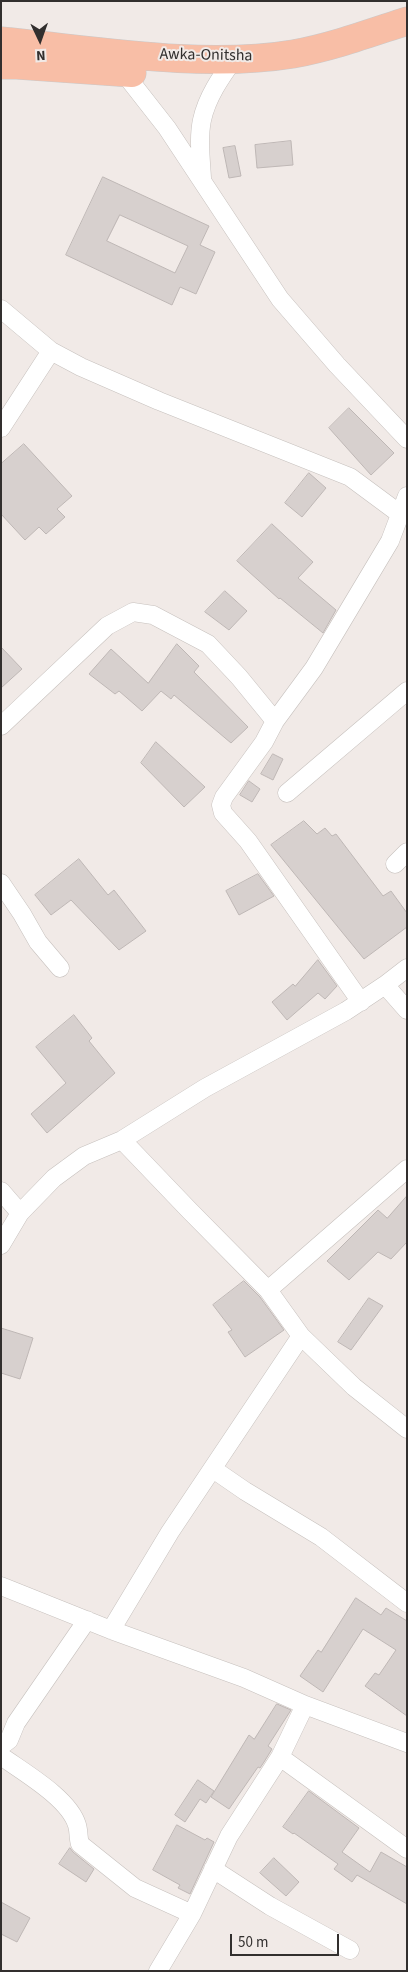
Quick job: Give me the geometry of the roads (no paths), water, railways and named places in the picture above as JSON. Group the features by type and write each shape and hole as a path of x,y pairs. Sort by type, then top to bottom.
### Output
{"main road":[{"name":"Awka-Onitsha","path":"1,66 36,66 124,73 228,67 294,54 407,21"},
{"name":"Awka-Onitsha","path":"1,41 185,58 271,74 306,69 407,38"}],"street":[{"path":"107,52 168,128 280,299 337,365 407,439"},
{"path":"202,178 200,135 202,120 208,103 228,67"},
{"path":"1,309 51,352 159,402 350,477 400,514"},
{"path":"1,428 51,352"},
{"path":"361,1002 248,841 223,813 221,805 224,797 264,742 275,721 320,660 390,541 407,496"},
{"path":"1,726 107,626 133,612 153,615 208,644 239,677 275,721"},
{"path":"287,793 407,690"},
{"path":"1,883 38,942 60,968"},
{"path":"1,1245 20,1213 62,1172 84,1156 122,1140 205,1088 281,1048 361,1002 407,968"},
{"path":"386,985 407,1010"},
{"path":"122,1140 268,1290 300,1336 354,1387 407,1429"},
{"path":"268,1290 407,1169"},
{"path":"1,1191 20,1213"},
{"path":"111,1630 170,1532 300,1336"},
{"path":"213,1469 245,1491 321,1537 407,1603"},
{"path":"1,1586 111,1630 244,1678 305,1705 407,1743"},
{"path":"1,1746 9,1740 16,1724 87,1620"},
{"path":"158,1971 192,1914 229,1836 280,1757 305,1705"},
{"path":"1,1756 55,1794 78,1825 80,1844 136,1888 192,1914"},
{"path":"280,1757 407,1849"},
{"path":"214,1869 270,1906 350,1950"}]}
